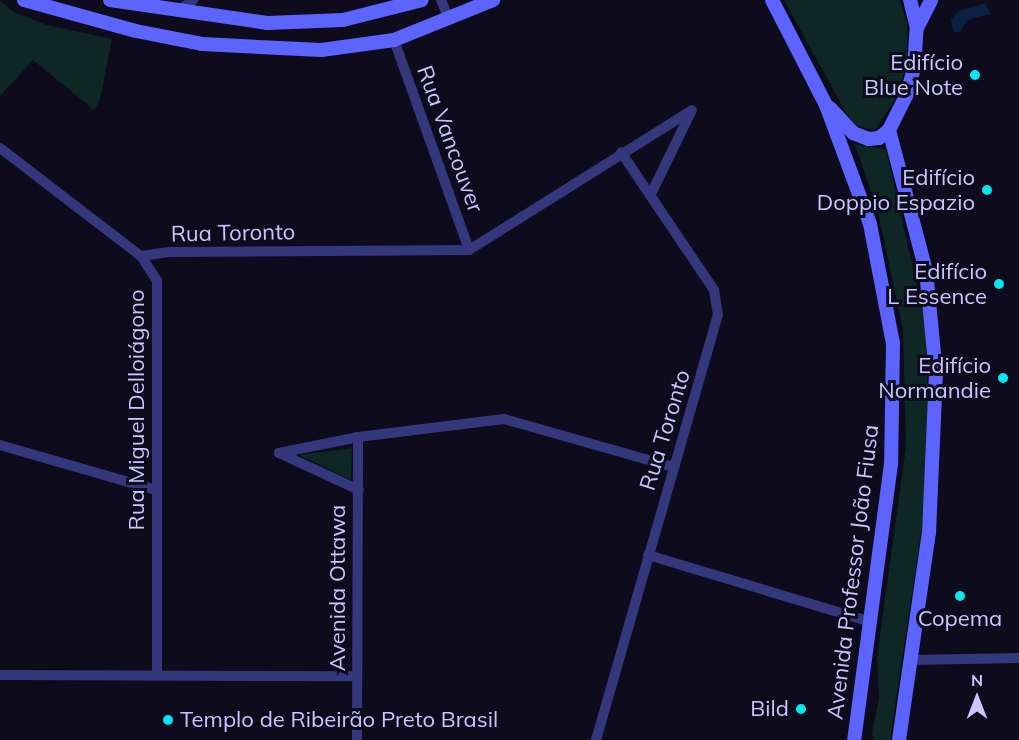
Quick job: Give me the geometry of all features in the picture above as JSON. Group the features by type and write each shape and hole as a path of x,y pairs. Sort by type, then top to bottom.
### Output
{"main road":[{"path":"24,0 136,31 202,44 268,50 321,50 394,40 493,0"},
{"path":"110,0 267,23 343,20 422,0"},
{"name":"Avenida Professor João Fiusa","path":"772,0 826,105 870,224 893,343 891,464 868,621 854,740"},
{"path":"826,105 853,133 879,138 890,130 912,80 917,28 910,0"},
{"path":"917,28 931,0"},
{"path":"267,23 268,50"},
{"path":"890,130 926,271 936,374 933,491 912,660 899,740"}],"street":[{"path":"178,11 194,0"},
{"path":"441,0 449,19"},
{"name":"Rua Vancouver","path":"394,40 469,250"},
{"path":"469,250 621,152 692,110 651,194"},
{"name":"Rua Miguel Delloiágono","path":"0,148 141,256 157,282 157,675"},
{"name":"Rua Toronto","path":"596,740 718,315 714,290 621,152"},
{"name":"Rua Toronto","path":"141,256 171,252 469,250"},
{"path":"358,490 279,453 358,437 504,419 674,467"},
{"name":"Avenida Ottawa","path":"357,740 358,437"},
{"path":"0,445 156,490"},
{"path":"648,555 868,621"},
{"path":"912,660 1019,658"},
{"path":"0,675 357,676"}],"green space":[{"path":"784,0 900,0 907,23 907,61 897,97 875,130 857,126 846,113"},
{"path":"0,1 14,12 47,25 112,39 100,100 94,110 33,60 0,96"},
{"path":"855,144 886,149 925,321 929,418 926,499 890,740 874,740 872,734 879,698 877,657 906,447 903,329 878,213"},
{"path":"352,448 351,480 299,455"}],"water":[{"path":"986,3 990,14 967,20 960,32 953,32 951,19 959,11"}],"place":[{"name":"Edifício Blue Note","path":"975,75"},
{"name":"Edifício Doppio Espazio","path":"987,190"},
{"name":"Edifício L Essence","path":"999,284"},
{"name":"Edifício Normandie","path":"1003,378"},
{"name":"Copema","path":"960,596"},
{"name":"Bild","path":"801,709"},
{"name":"Templo de Ribeirão Preto Brasil","path":"168,720"}]}
